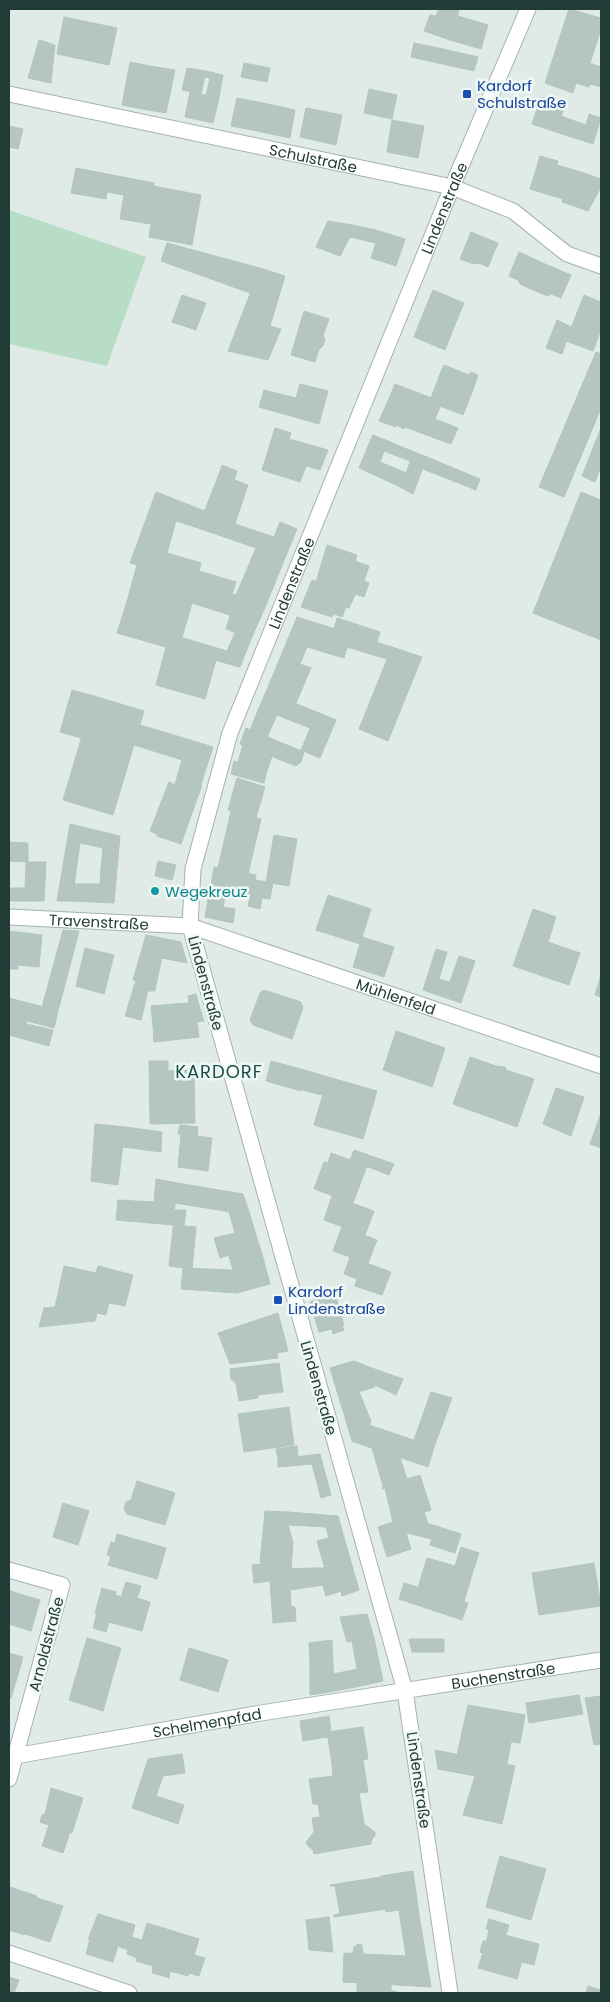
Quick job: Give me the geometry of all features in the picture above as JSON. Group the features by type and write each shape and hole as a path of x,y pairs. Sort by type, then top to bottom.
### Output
{"street":[{"name":"Lindenstraße","path":"450,1993 405,1691 292,1295 190,926 193,869 230,733 524,11"},
{"name":"Schulstraße","path":"9,94 452,187 513,211 568,254 601,266"},
{"name":"Travenstraße","path":"9,917 190,926"},
{"name":"Mühlenfeld","path":"190,926 601,1066"},
{"name":"Arnoldstraße","path":"9,1570 62,1585 12,1757"},
{"name":"Buchenstraße","path":"405,1691 601,1660"},
{"name":"Schelmenpfad","path":"12,1757 261,1713 405,1691"},
{"path":"9,1779 12,1757"},
{"path":"9,1952 129,1993"}],"green space":[{"path":"9,210 146,257 107,366 9,344"}],"building":[{"path":"439,9 459,11 450,40 424,31 430,15 436,16"},
{"path":"569,9 601,18 601,29 590,63 555,52"},
{"path":"458,16 488,25 481,49 450,40"},
{"path":"64,17 117,28 109,65 57,54"},
{"path":"39,40 55,45 51,83 28,78"},
{"path":"414,43 443,49 438,63 411,57"},
{"path":"443,49 478,57 474,71 438,63"},
{"path":"555,52 583,61 573,93 545,83"},
{"path":"583,61 601,67 601,87 590,84 589,87 576,83"},
{"path":"130,62 150,66 142,109 122,105"},
{"path":"244,63 270,68 267,82 241,77"},
{"path":"150,66 175,70 166,113 142,109"},
{"path":"187,68 206,71 201,94 182,90"},
{"path":"206,71 223,75 219,98 206,95 210,78 205,77"},
{"path":"369,89 397,95 392,119 364,113"},
{"path":"190,92 219,98 213,123 185,117"},
{"path":"541,97 565,105 556,132 532,124"},
{"path":"237,98 263,103 257,131 231,126"},
{"path":"263,103 295,110 290,138 257,131"},
{"path":"306,108 342,115 336,145 300,137"},
{"path":"589,114 601,118 593,144 556,132 561,116 586,125"},
{"path":"392,120 424,126 418,158 387,152"},
{"path":"9,126 23,129 18,149 9,147"},
{"path":"540,156 558,161 557,165 587,174 577,207 562,202 563,199 530,189"},
{"path":"76,168 154,183 153,186 201,195 192,245 149,237 151,224 120,219 124,195 107,192 106,199 71,193"},
{"path":"587,174 601,179 601,187 588,211 577,207"},
{"path":"328,221 352,225 350,237 340,256 316,247"},
{"path":"352,225 405,239 396,266 371,258 376,243 350,237"},
{"path":"471,232 498,243 488,267 460,259"},
{"path":"167,243 260,268 250,293 161,261"},
{"path":"519,252 545,264 533,290 509,276"},
{"path":"545,264 571,275 561,298 551,294 548,296 533,290"},
{"path":"260,268 285,276 270,326 281,329 268,360 228,351"},
{"path":"433,290 464,303 454,327 423,314"},
{"path":"182,295 206,303 196,330 172,322"},
{"path":"584,295 601,302 601,329 593,351 566,341"},
{"path":"304,311 329,319 323,336 325,339 323,346 319,349 315,362 291,355"},
{"path":"423,314 454,327 445,350 414,337"},
{"path":"557,320 571,327 562,354 546,348"},
{"path":"596,352 601,354 601,408 564,497 539,487"},
{"path":"444,365 469,375 471,372 478,375 474,387 440,374"},
{"path":"440,374 474,387 463,415 440,406 442,402 431,398"},
{"path":"300,384 328,391 319,424 259,407 264,390 296,398"},
{"path":"395,384 442,402 435,419 388,401"},
{"path":"388,401 458,428 451,444 405,427 404,429 379,421"},
{"path":"275,428 291,433 289,439 328,450 320,470 267,454"},
{"path":"601,428 601,466 595,482 582,476"},
{"path":"373,435 388,441 384,451 369,444"},
{"path":"388,441 414,452 410,461 384,451"},
{"path":"369,444 384,451 380,462 399,470 394,484 359,468"},
{"path":"414,452 427,457 419,478 406,473"},
{"path":"267,454 306,466 300,482 262,470"},
{"path":"427,457 480,479 476,490 423,469"},
{"path":"222,465 237,471 234,480 219,474"},
{"path":"399,470 419,478 413,494 394,484"},
{"path":"219,474 248,485 230,539 198,528"},
{"path":"156,492 205,511 198,528 176,521 167,553 137,544"},
{"path":"581,492 601,500 601,640 533,613"},
{"path":"280,522 297,529 285,558 230,539 235,524 274,537"},
{"path":"137,544 201,563 196,583 130,563"},
{"path":"327,545 357,555 345,591 316,582"},
{"path":"256,548 285,558 266,605 236,595"},
{"path":"355,561 369,566 364,581 369,583 364,597 345,591"},
{"path":"137,565 190,582 185,601 192,603 182,638 173,635 179,614 128,598"},
{"path":"199,571 236,582 232,594 196,583"},
{"path":"312,580 343,591 332,617 301,607"},
{"path":"190,582 236,595 230,615 185,601"},
{"path":"343,591 355,595 349,608 346,607 342,617 334,614"},
{"path":"236,596 266,605 251,639 226,629"},
{"path":"128,598 179,614 169,648 117,633"},
{"path":"297,617 351,634 344,658 307,647 300,664 311,668 296,703 266,692"},
{"path":"337,618 380,632 377,642 334,629"},
{"path":"235,633 251,639 240,667 169,648 173,635 227,651"},
{"path":"351,634 392,647 387,659 347,647"},
{"path":"166,647 216,660 205,699 156,685"},
{"path":"392,647 422,657 388,741 359,729"},
{"path":"72,690 94,696 81,738 60,732"},
{"path":"266,692 317,712 310,728 259,708"},
{"path":"94,696 144,711 113,815 63,800"},
{"path":"259,708 277,715 267,737 250,730"},
{"path":"317,712 336,720 320,758 301,750"},
{"path":"140,725 154,729 147,749 134,745"},
{"path":"246,728 304,752 301,762 296,766 240,744"},
{"path":"154,729 213,747 201,784 177,777 182,760 147,749"},
{"path":"243,745 272,756 267,771 238,762"},
{"path":"234,761 267,771 264,783 231,774"},
{"path":"177,777 202,785 181,844 157,836 157,834 150,831 169,782 175,785"},
{"path":"237,778 265,787 256,818 228,810"},
{"path":"231,811 261,819 248,874 218,868"},
{"path":"70,824 120,836 117,869 101,867 103,848 80,843 72,901 57,901"},
{"path":"274,835 297,839 289,886 266,882"},
{"path":"9,842 28,843 28,862 9,861"},
{"path":"158,861 176,865 172,880 155,876"},
{"path":"26,862 46,862 44,901 9,901 9,888 25,888"},
{"path":"101,867 117,869 114,903 72,901 74,884 100,884"},
{"path":"214,867 256,875 255,880 273,883 270,899 262,898 260,909 248,906 251,894 211,885"},
{"path":"209,894 225,897 223,907 235,909 233,923 205,917"},
{"path":"328,895 371,909 360,944 316,930"},
{"path":"533,909 556,917 548,942 580,953 569,985 513,966"},
{"path":"63,930 79,931 58,1011 42,1007"},
{"path":"9,931 42,935 39,967 18,965 18,969 10,969"},
{"path":"146,935 166,939 156,985 133,980"},
{"path":"362,937 394,947 384,977 353,967"},
{"path":"166,939 181,942 187,963 162,958"},
{"path":"85,948 114,955 104,994 76,986"},
{"path":"436,949 447,952 439,979 450,982 459,956 475,961 461,1003 423,990"},
{"path":"601,975 601,997 595,995"},
{"path":"136,980 156,985 155,991 148,991 141,1020 125,1016"},
{"path":"264,990 301,1002 303,1008 292,1039 253,1025 250,1020 260,993"},
{"path":"196,994 198,1002 189,1003 188,996"},
{"path":"9,998 32,1004 26,1024 53,1030 49,1046 9,1035"},
{"path":"198,1002 204,1021 153,1026 151,1006"},
{"path":"32,1004 58,1011 54,1028 27,1021"},
{"path":"197,1022 199,1037 154,1042 153,1026"},
{"path":"396,1031 445,1048 432,1087 383,1070"},
{"path":"470,1057 496,1066 505,1067 506,1070 534,1079 517,1127 453,1104"},
{"path":"149,1061 168,1061 168,1071 194,1070 195,1123 150,1124"},
{"path":"271,1061 308,1071 301,1091 266,1081"},
{"path":"308,1071 328,1077 322,1095 302,1090"},
{"path":"328,1077 377,1091 363,1139 314,1125"},
{"path":"556,1088 584,1097 571,1136 543,1124"},
{"path":"601,1113 601,1148 590,1144"},
{"path":"95,1124 125,1127 118,1185 91,1181"},
{"path":"180,1125 198,1127 197,1136 178,1134"},
{"path":"125,1127 162,1132 161,1152 123,1147"},
{"path":"181,1134 212,1138 208,1171 178,1167"},
{"path":"354,1150 394,1164 389,1175 350,1160"},
{"path":"331,1153 367,1166 353,1203 314,1189 324,1162 328,1163"},
{"path":"156,1179 177,1183 173,1225 116,1220 118,1200 154,1202"},
{"path":"177,1183 243,1194 250,1215 175,1203"},
{"path":"332,1196 374,1211 365,1235 324,1220"},
{"path":"175,1210 186,1210 184,1226 196,1227 192,1269 169,1266"},
{"path":"229,1212 250,1215 264,1261 233,1270 223,1236 235,1233"},
{"path":"342,1227 377,1240 368,1263 333,1251"},
{"path":"223,1236 229,1255 220,1258 214,1238"},
{"path":"350,1257 391,1272 382,1295 355,1286 357,1279 344,1274"},
{"path":"264,1261 270,1284 237,1293 181,1289 183,1268 233,1270"},
{"path":"64,1266 96,1273 98,1266 133,1275 125,1306 109,1303 106,1315 97,1313 95,1321 39,1327 44,1308 55,1307"},
{"path":"335,1294 344,1330 333,1334 332,1329 319,1332 310,1302"},
{"path":"278,1313 288,1351 277,1353 278,1358 230,1364 218,1333"},
{"path":"354,1361 369,1367 375,1387 339,1398 330,1368"},
{"path":"279,1363 283,1392 258,1395 258,1398 239,1401 236,1383 231,1379 230,1369"},
{"path":"369,1367 403,1379 396,1395 375,1385"},
{"path":"359,1392 371,1421 344,1414 339,1398"},
{"path":"431,1392 452,1398 434,1447 414,1440"},
{"path":"289,1407 294,1445 244,1452 238,1414"},
{"path":"344,1414 371,1421 363,1445 352,1441"},
{"path":"369,1425 434,1447 428,1467 363,1445"},
{"path":"297,1446 298,1456 278,1459 276,1449"},
{"path":"372,1448 400,1458 407,1479 383,1486"},
{"path":"320,1454 331,1495 321,1498 312,1464 278,1467 278,1459"},
{"path":"420,1475 431,1510 393,1522 385,1488 382,1489 382,1487"},
{"path":"137,1481 175,1493 165,1525 127,1514 124,1509 126,1502 131,1500"},
{"path":"63,1503 89,1511 78,1545 53,1537"},
{"path":"265,1511 289,1512 288,1525 293,1543 291,1569 260,1562"},
{"path":"289,1512 338,1516 343,1534 329,1538 326,1527 288,1525"},
{"path":"424,1512 428,1524 407,1517"},
{"path":"407,1517 436,1526 432,1539 407,1533 402,1519"},
{"path":"402,1519 411,1549 387,1557 378,1527"},
{"path":"436,1526 461,1534 455,1553 430,1545"},
{"path":"117,1534 166,1548 157,1579 108,1565 111,1556 107,1555 111,1542 115,1543"},
{"path":"343,1534 351,1562 325,1569 317,1541"},
{"path":"461,1547 479,1553 473,1571 455,1566"},
{"path":"427,1558 473,1571 464,1602 418,1588"},
{"path":"351,1562 359,1590 342,1596 341,1591 326,1596 320,1575 316,1576 314,1568 325,1569"},
{"path":"269,1563 286,1569 314,1568 316,1576 320,1575 323,1585 290,1590 291,1606 295,1607 296,1621 273,1623 270,1581 254,1583 252,1565"},
{"path":"594,1563 601,1606 539,1615 532,1573"},
{"path":"126,1582 141,1586 137,1598 150,1602 142,1631 109,1622 106,1632 93,1628 102,1588 116,1592 115,1595 121,1597"},
{"path":"404,1583 468,1603 462,1620 399,1599"},
{"path":"9,1590 16,1593 9,1618"},
{"path":"16,1593 40,1600 31,1631 9,1624"},
{"path":"367,1614 374,1638 347,1642 340,1617"},
{"path":"87,1638 121,1648 112,1679 78,1669"},
{"path":"374,1638 383,1681 356,1687 353,1670 357,1669 352,1641"},
{"path":"409,1639 444,1639 444,1652 412,1652"},
{"path":"332,1640 334,1691 323,1693 322,1664 310,1664 309,1643"},
{"path":"189,1648 228,1660 218,1692 180,1680"},
{"path":"9,1653 23,1657 17,1678 9,1675"},
{"path":"310,1664 322,1664 323,1693 310,1695"},
{"path":"78,1669 112,1679 103,1711 69,1700"},
{"path":"353,1670 356,1687 334,1691 333,1674"},
{"path":"9,1675 17,1678 11,1698 9,1698"},
{"path":"579,1695 583,1714 529,1723 526,1703"},
{"path":"601,1696 601,1744 594,1745 585,1698"},
{"path":"468,1705 525,1715 520,1743 511,1742 507,1764 457,1755"},
{"path":"329,1716 331,1732 327,1732 328,1737 303,1741 300,1721"},
{"path":"363,1727 368,1759 332,1764 327,1732"},
{"path":"435,1750 515,1766 502,1824 463,1815 475,1776 438,1769"},
{"path":"182,1754 185,1773 163,1776 156,1796 184,1805 178,1824 132,1808 148,1759"},
{"path":"363,1760 368,1792 359,1793 362,1811 320,1817 318,1804 313,1804 309,1779 333,1776 332,1764"},
{"path":"51,1788 83,1798 72,1833 40,1822 42,1815 45,1814"},
{"path":"362,1811 364,1824 375,1832 371,1844 314,1854 313,1850 307,1845 306,1842 314,1832 312,1818"},
{"path":"49,1825 70,1832 63,1853 42,1846"},
{"path":"500,1856 546,1869 531,1920 486,1907"},
{"path":"413,1871 420,1921 401,1924 399,1910 386,1912 381,1876"},
{"path":"381,1877 386,1909 334,1917 334,1915 340,1914 335,1886 330,1885"},
{"path":"10,1887 37,1896 24,1935 9,1930"},
{"path":"37,1898 63,1906 50,1942 25,1934"},
{"path":"98,1914 125,1922 113,1962 86,1954 90,1939 88,1939"},
{"path":"329,1917 331,1934 308,1938 306,1920"},
{"path":"489,1919 509,1925 503,1944 487,1939 489,1930 486,1929"},
{"path":"420,1921 431,1987 364,1983 363,1954 406,1956 401,1924"},
{"path":"125,1922 135,1925 128,1950 118,1946"},
{"path":"147,1923 173,1931 160,1975 152,1973 153,1966 136,1961"},
{"path":"173,1931 199,1939 188,1976 170,1971 169,1978 160,1975"},
{"path":"331,1934 333,1952 309,1950 308,1938"},
{"path":"505,1935 539,1944 534,1965 522,1962 525,1950 503,1944"},
{"path":"132,1937 142,1940 137,1958 127,1954"},
{"path":"487,1939 525,1950 517,1979 478,1968 483,1953 480,1952 483,1941"},
{"path":"358,1944 362,1945 363,1954 353,1953 354,1947"},
{"path":"344,1953 363,1954 364,1983 343,1982"},
{"path":"194,1955 205,1958 199,1976 189,1973"},
{"path":"9,1977 19,1980 14,1993 9,1993"},
{"path":"357,1983 391,1985 391,1991 396,1991 396,1993 357,1993"},
{"path":"588,1986 601,1990 601,1993 586,1993"}],"place":[{"name":"Kardorf Schulstraße","path":"467,94"},
{"name":"Wegekreuz","path":"155,891"},
{"name":"Kardorf Lindenstraße","path":"278,1300"}],"district":[{"name":"KARDORF","path":"219,1071"}]}
